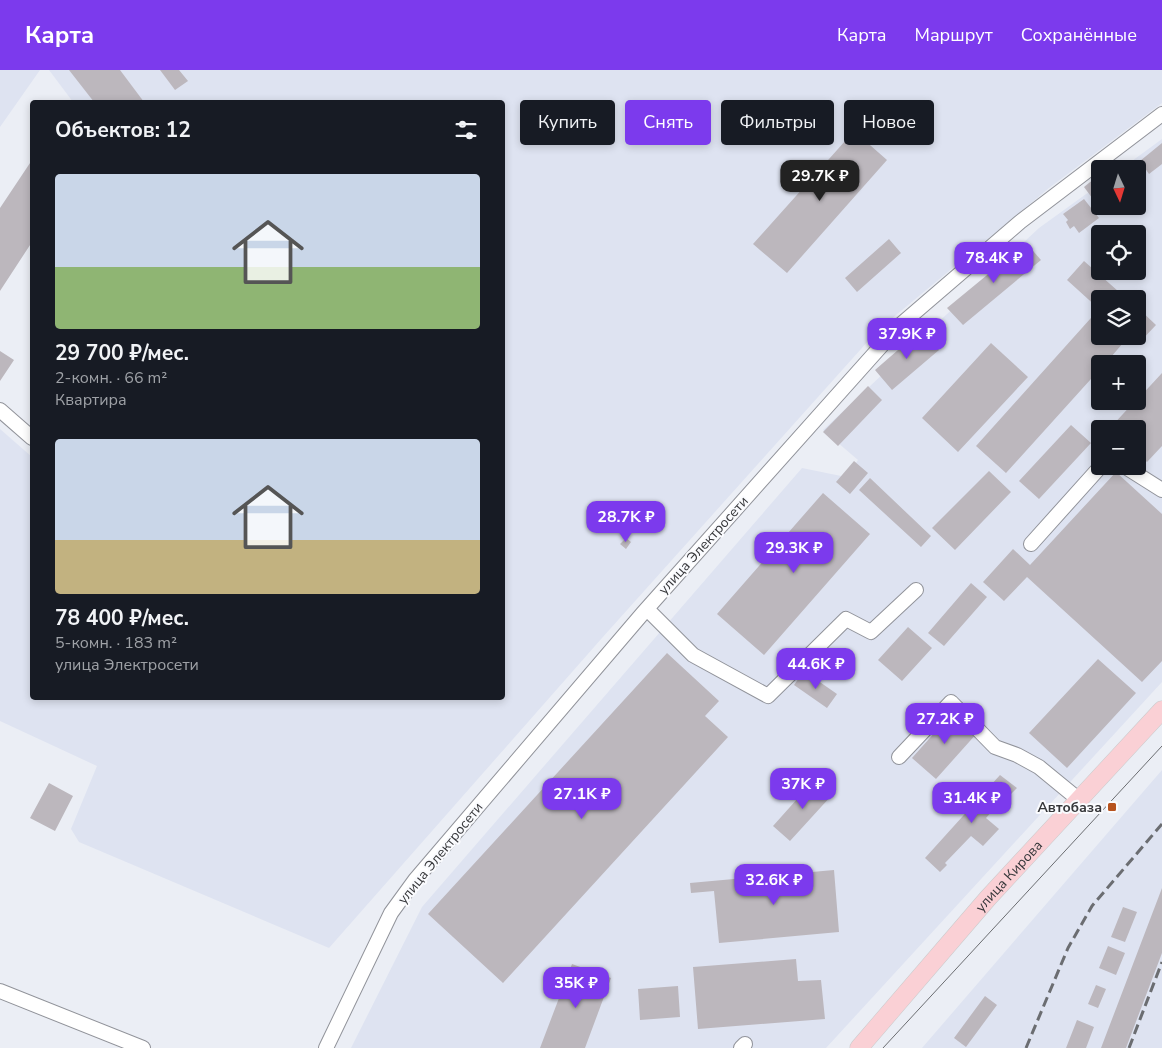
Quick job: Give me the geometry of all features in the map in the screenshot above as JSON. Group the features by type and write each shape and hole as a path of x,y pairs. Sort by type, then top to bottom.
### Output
{"main road":[{"name":"улица Кирова","path":"859,1048 988,898 1162,710"}],"street":[{"name":"улица Электросети","path":"326,1048 391,913 415,880 647,609 899,326 1020,222 1162,114"},
{"path":"0,410 30,436"},
{"path":"1031,544 1093,475"},
{"path":"1138,475 1162,490"},
{"path":"647,609 693,655 768,696 846,619 871,632 916,590"},
{"path":"899,757 951,702 995,746 1040,767 1078,799"},
{"path":"0,991 143,1048"}],"shaded area":[{"path":"0,70 40,70 0,127"},
{"path":"49,70 1162,70 1162,103 1049,188 878,330 602,638 329,948 79,842 71,829 97,766 0,721 0,429 30,455 30,700 505,700 505,100 72,100"},
{"path":"1162,139 1162,682 826,1048 351,1048 422,907 802,468 846,477 858,460 823,430 1039,228 1091,190 1091,215 1146,215 1146,160 1133,160"},
{"path":"1162,770 1162,1048 922,1048"}],"building":[{"path":"69,70 120,70 142,100 92,100"},
{"path":"160,70 179,70 188,81 175,90"},
{"path":"844,142 844,145 870,145 887,160 787,273 753,244"},
{"path":"1162,143 1162,164 1149,174 1146,170 1146,160 1141,160"},
{"path":"30,163 30,245 0,291 0,208"},
{"path":"1091,181 1091,196 1084,187"},
{"path":"1084,199 1091,208 1091,215 1097,215 1099,218 1079,233 1074,226 1070,229 1066,222 1068,220 1063,214"},
{"path":"889,239 901,253 857,292 845,278"},
{"path":"1026,243 1041,260 963,325 947,308"},
{"path":"1084,261 1091,267 1091,280 1106,280 1117,290 1091,290 1091,302 1067,280"},
{"path":"1146,316 1156,325 1146,336"},
{"path":"1091,318 1091,345 1121,345 1113,355 1091,355 1091,379 1006,473 976,446"},
{"path":"921,330 939,350 892,390 875,370"},
{"path":"991,343 1028,377 958,452 922,418"},
{"path":"0,351 14,360 0,381"},
{"path":"1162,373 1162,446 1147,462 1146,420 1117,420 1127,410 1146,410 1146,390"},
{"path":"868,386 882,400 838,446 823,432"},
{"path":"1071,425 1091,443 1039,499 1019,481"},
{"path":"854,461 868,473 850,494 836,482"},
{"path":"989,471 1011,492 955,550 932,528"},
{"path":"1113,475 1119,475 1162,514 1162,661 1142,682 1027,577 1004,601 983,582 1013,549 1030,565"},
{"path":"870,478 931,536 921,547 859,490"},
{"path":"823,493 870,534 764,655 717,614"},
{"path":"626,538 631,542 626,549 620,544"},
{"path":"971,583 987,597 944,646 928,633"},
{"path":"908,627 932,648 902,681 878,660"},
{"path":"667,653 719,701 705,716 728,737 503,983 428,914"},
{"path":"1098,659 1136,693 1067,768 1029,733"},
{"path":"804,671 837,694 827,708 794,685"},
{"path":"954,711 978,732 936,779 912,758"},
{"path":"1000,775 1017,788 1009,796 1007,794 986,818 999,829 983,846 971,836 945,863 947,865 940,872 925,858"},
{"path":"815,779 832,795 790,841 773,826"},
{"path":"49,783 73,796 55,831 30,818"},
{"path":"834,870 839,932 719,943 714,891 691,893 690,883"},
{"path":"1162,888 1162,953 1126,1048 1101,1048"},
{"path":"1123,907 1137,912 1125,942 1111,937"},
{"path":"1108,946 1125,953 1116,975 1099,968"},
{"path":"796,959 798,981 821,980 825,1019 698,1029 693,967"},
{"path":"572,964 611,978 585,1048 540,1048"},
{"path":"1096,985 1106,989 1098,1008 1088,1004"},
{"path":"678,986 680,1017 640,1020 638,989"},
{"path":"985,996 997,1005 966,1047 954,1038"},
{"path":"1077,1020 1094,1027 1086,1048 1066,1048"}],"tram line":[{"path":"883,1048 1162,746"}],"railway":[{"path":"1026,1048 1068,948 1092,906 1162,824"},
{"path":"1129,1048 1162,962"}],"place":[{"name":"Автобаза","path":"1112,807"}]}
